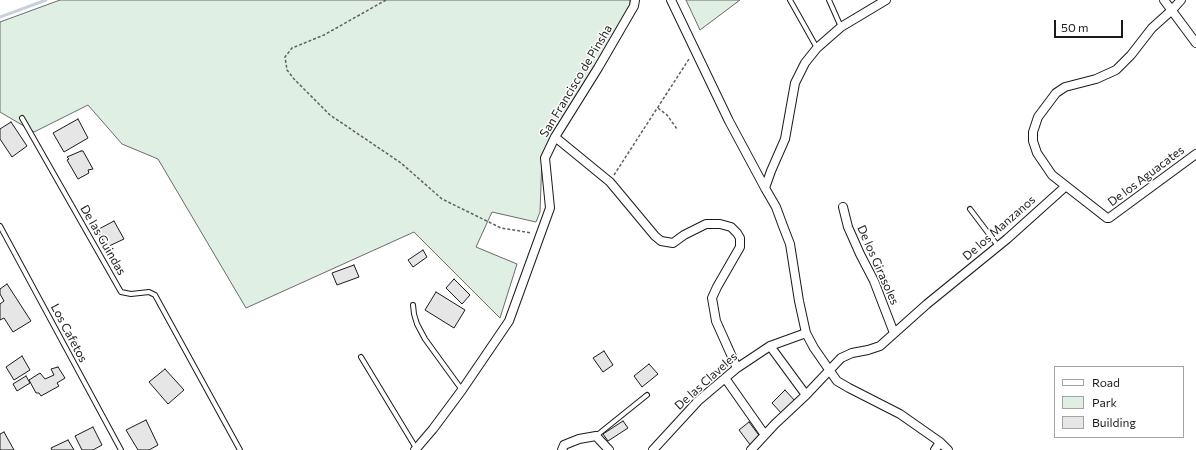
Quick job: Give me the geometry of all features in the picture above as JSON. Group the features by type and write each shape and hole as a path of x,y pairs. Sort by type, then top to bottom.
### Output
{"street":[{"name":"San Francisco de Pinsha","path":"416,449 462,390 509,320 550,208 545,158 554,137 598,68 634,6 635,0"},
{"path":"670,0 729,121 776,207 790,244 799,301 806,333 814,348 837,381 900,414 940,442 948,450"},
{"path":"766,188 771,171 785,139 795,84 805,63 817,48 841,27 886,0"},
{"path":"1164,0 1196,43"},
{"path":"1066,186 1052,175 1037,153 1033,132 1038,117 1056,93 1065,87 1096,79 1116,70 1131,55 1152,28 1181,0"},
{"path":"554,137 610,182 655,236 662,241 673,243 684,235 706,224 720,224 731,228 737,233 740,238 740,247 712,298 716,321 737,368"},
{"name":"De los Aguacates","path":"1066,186 1107,218 1111,217 1196,154"},
{"name":"De los Manzanos","path":"751,450 775,424 842,358 852,353 880,346 1066,186"},
{"name":"De los Girasoles","path":"843,206 848,227 874,282 894,333"},
{"name":"De las Claveles","path":"652,450 698,401 737,368 770,346 806,333"},
{"path":"770,346 806,395"},
{"path":"725,378 765,436"},
{"path":"562,450 564,445 579,439 596,436 609,450"},
{"path":"935,450 940,442"}],"lane":[{"path":"790,0 817,48"},
{"path":"829,0 841,27"},
{"name":"De las Guindas","path":"22,118 121,292 131,294 150,292 155,295 240,450"},
{"path":"970,209 998,246"},
{"name":"Los Cafetos","path":"0,226 121,450"},
{"path":"413,305 417,324 462,390"},
{"path":"361,357 416,449"},
{"path":"596,436 647,395"}],"path":[{"path":"386,0 324,35 292,48 285,57 287,70 330,115 401,163 442,199 501,228 540,234"},
{"path":"610,182 695,51"},
{"path":"658,108 667,115 676,128"}],"green space":[{"path":"60,0 630,0 630,5 542,158 540,212 536,222 492,212 476,247 517,264 500,318 414,232 246,308 158,159 122,144 88,105 34,132 0,112 0,22"},
{"path":"686,0 740,0 700,30"}],"building":[{"path":"78,119 88,138 64,152 53,133"},
{"path":"11,122 27,146 12,157 0,139 0,129"},
{"path":"83,151 93,169 88,170 89,173 78,179 67,160 69,159 67,157"},
{"path":"114,221 124,239 107,247 97,230"},
{"path":"423,250 427,257 413,267 408,260"},
{"path":"354,265 359,277 337,285 332,273"},
{"path":"454,279 470,295 462,304 446,288"},
{"path":"7,284 31,321 13,332 4,318 0,320 0,304 4,301 0,294 0,289"},
{"path":"436,292 465,310 454,328 425,310"},
{"path":"604,351 613,365 603,372 593,358"},
{"path":"22,356 30,370 14,380 6,367"},
{"path":"649,364 658,374 642,387 634,376"},
{"path":"58,367 65,378 57,383 59,386 41,396 39,393 36,393 29,380 40,373 45,379 54,375 51,369"},
{"path":"165,369 184,390 168,404 149,382"},
{"path":"26,376 30,383 17,391 13,384"},
{"path":"785,390 796,402 783,415 772,403"},
{"path":"146,420 158,445 149,450 138,450 126,430"},
{"path":"623,421 628,428 608,441 603,434"},
{"path":"749,422 761,438 751,446 739,430"},
{"path":"93,427 102,445 93,450 82,450 75,436"},
{"path":"4,432 14,450 0,450 0,434"},
{"path":"68,440 74,450 52,450 51,448"}],"waterway":[{"path":"0,17 46,0"}]}
